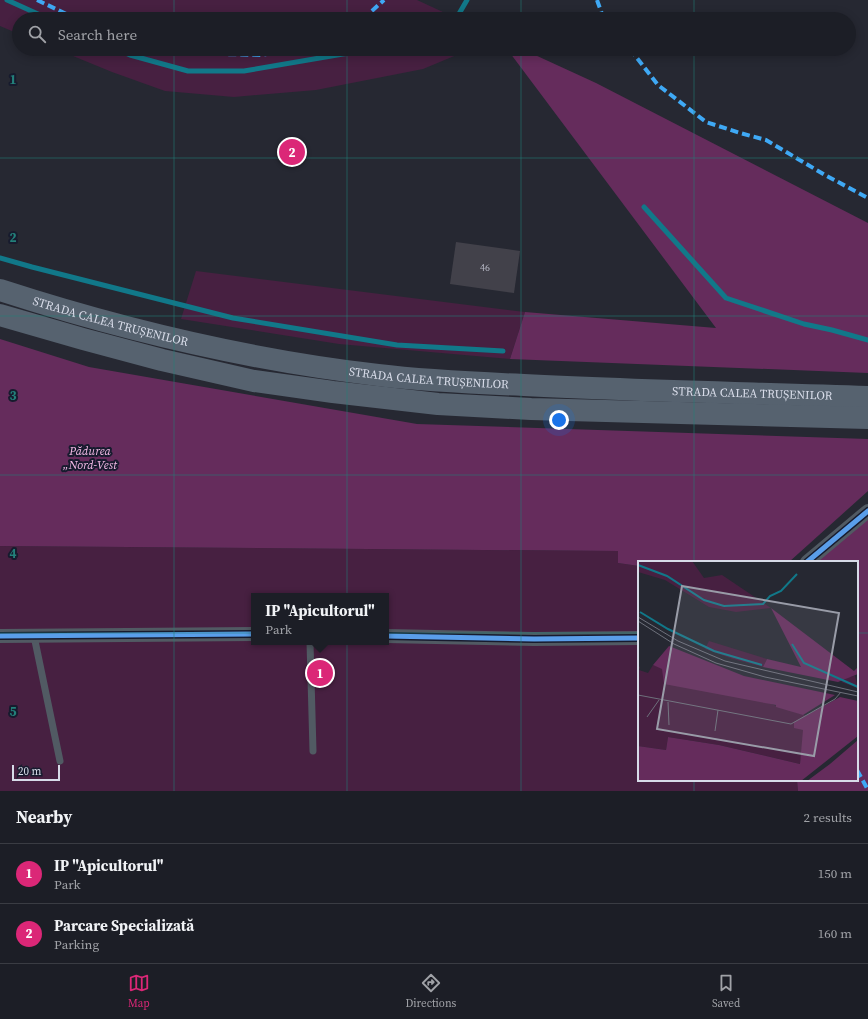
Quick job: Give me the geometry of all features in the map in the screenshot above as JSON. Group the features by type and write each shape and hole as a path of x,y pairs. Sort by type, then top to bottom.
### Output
{"highway":[{"name":"STRADA CALEA TRUȘENILOR","path":"0,290 111,323 194,344 302,365 380,376 449,382 571,388 868,397"},
{"name":"STRADA CALEA TRUȘENILOR","path":"0,315 162,360 254,381 333,392 438,404 531,409 868,418"}],"street":[{"path":"808,561 868,511"},
{"path":"0,636 251,634"},
{"path":"389,636 534,639 638,638"}],"lane":[{"path":"34,636 60,761"},
{"path":"310,645 313,751"}],"shaded area":[{"path":"0,0 417,0 443,12 12,12 12,31 0,26"},
{"path":"73,56 454,56 423,69 316,90 234,97 165,91"},
{"path":"196,271 525,312 510,359 339,344 181,319"},
{"path":"0,546 618,551 618,563 638,566 638,781 797,781 798,791 0,791"}],"green space":[{"path":"512,56 537,56 596,83 868,223 868,373 510,359 525,312 716,328"},
{"name":"Pădurea „Nord-Vest","path":"0,339 89,367 417,424 868,439 868,491 790,561 638,561 638,566 618,563 618,551 0,546"},
{"path":"868,518 868,791 798,791 797,781 858,781 858,561 817,561"}],"building":[{"path":"456,242 520,251 514,293 450,284"}],"waterway":[{"path":"7,0 34,12"},
{"path":"460,12 467,0"},
{"path":"134,56 188,71 244,71 331,56"},
{"path":"644,207 726,298 804,324 868,340"},
{"path":"0,258 233,318 397,345 503,351"}],"marked path":[{"path":"37,0 62,12"},
{"path":"371,12 384,0"},
{"path":"597,0 601,12"},
{"path":"635,56 658,85 706,122 766,140 825,175 868,198"},
{"path":"858,772 868,790"}],"cycle path":[{"path":"808,561 868,511"},
{"path":"0,636 251,634"},
{"path":"389,636 534,639 638,638"}],"place":[{"name":"Parcare Specializată","path":"292,152"},
{"name":"IP \"Apicultorul\"","path":"320,673"}]}
